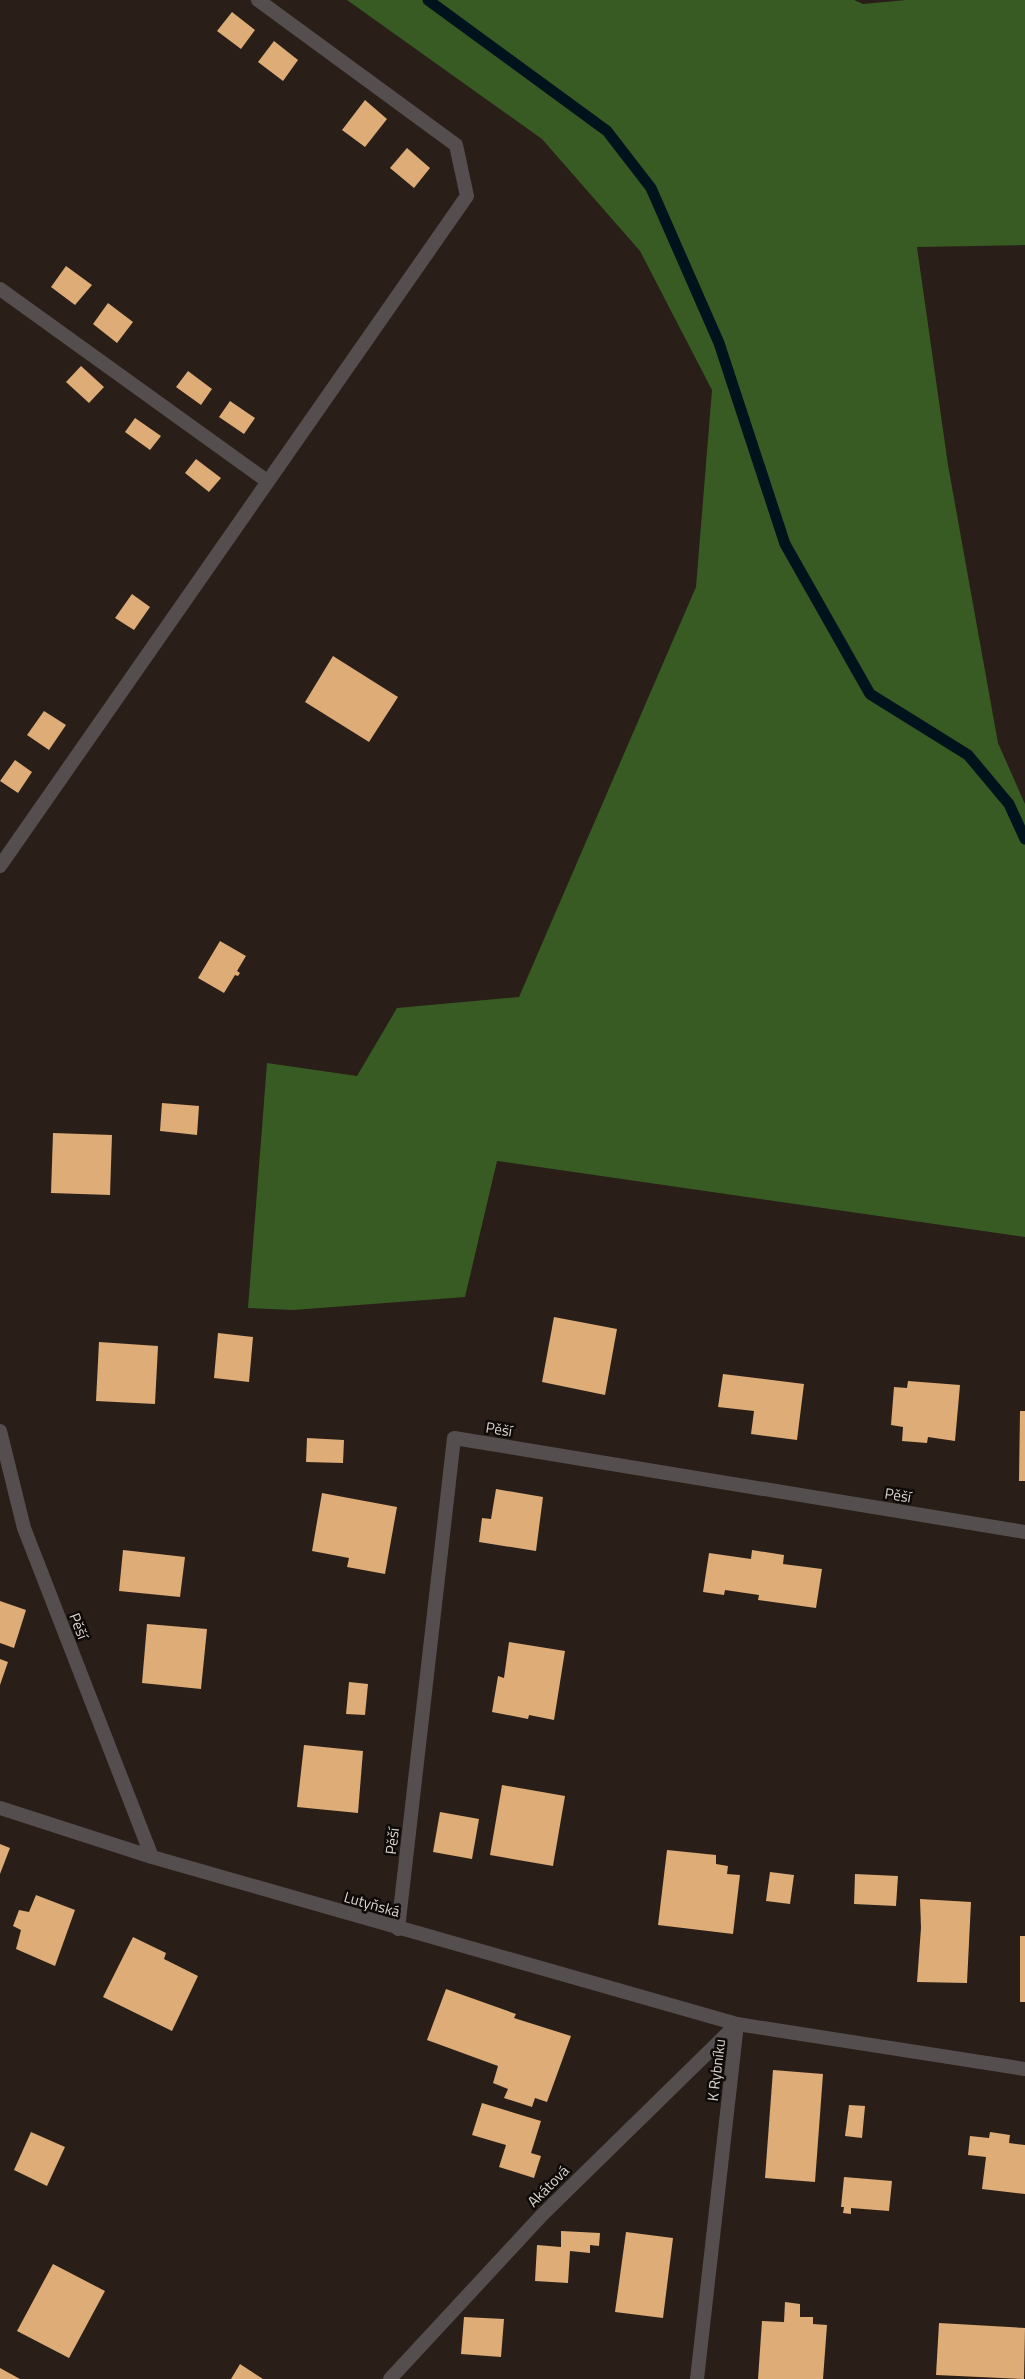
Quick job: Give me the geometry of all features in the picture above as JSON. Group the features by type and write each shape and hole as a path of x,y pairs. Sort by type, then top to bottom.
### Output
{"street":[{"path":"0,866 267,480 467,196 456,145 258,0"},
{"path":"0,289 267,480"},
{"name":"Pěší","path":"0,1430 24,1528 152,1857"},
{"name":"Pěší","path":"398,1928 454,1438 1025,1532"},
{"name":"Lutyňská","path":"0,1808 152,1857 738,2024"},
{"name":"K Rybníku","path":"697,2379 738,2024 1025,2069"},
{"name":"Akátová","path":"390,2379 542,2215 738,2024"}],"green space":[{"path":"347,0 854,0 863,4 906,0 1025,0 1025,245 917,247 948,465 998,743 1025,804 1025,1237 497,1161 465,1297 293,1310 248,1308 267,1063 357,1076 397,1008 519,997 696,587 712,390 640,251 542,139"}],"building":[{"path":"232,12 255,30 241,49 217,31"},
{"path":"274,41 298,60 283,81 258,62"},
{"path":"365,100 387,119 365,147 342,130"},
{"path":"407,148 430,168 414,188 390,168"},
{"path":"66,266 92,285 75,305 51,287"},
{"path":"108,303 133,322 117,343 93,324"},
{"path":"81,366 104,387 89,403 66,382"},
{"path":"188,371 212,389 201,405 176,387"},
{"path":"230,401 255,418 244,434 219,417"},
{"path":"135,418 161,436 150,450 125,432"},
{"path":"196,459 221,478 209,492 185,473"},
{"path":"132,594 150,607 134,630 115,618"},
{"path":"333,656 398,697 369,742 305,702"},
{"path":"44,711 66,725 49,750 27,735"},
{"path":"15,760 32,772 18,793 0,781"},
{"path":"220,941 246,956 237,971 240,973 238,976 235,975 224,993 198,978"},
{"path":"162,1103 199,1106 197,1135 160,1131"},
{"path":"53,1133 112,1135 110,1195 51,1193"},
{"path":"554,1317 617,1329 605,1395 542,1382"},
{"path":"218,1333 253,1337 249,1382 214,1378"},
{"path":"99,1342 158,1346 155,1404 96,1401"},
{"path":"723,1374 804,1384 797,1440 751,1434 754,1411 718,1407"},
{"path":"908,1381 960,1385 955,1441 928,1437 927,1443 902,1441 903,1427 891,1425 894,1387 907,1388"},
{"path":"1020,1411 1025,1411 1025,1481 1019,1481"},
{"path":"307,1438 344,1440 343,1463 306,1462"},
{"path":"496,1489 543,1497 536,1551 479,1542 482,1518 491,1519"},
{"path":"322,1493 397,1507 385,1574 347,1567 349,1558 312,1551"},
{"path":"123,1550 185,1557 180,1597 119,1591"},
{"path":"752,1550 784,1555 783,1564 822,1569 816,1608 758,1600 759,1595 725,1590 724,1595 703,1592 709,1553 751,1559"},
{"path":"0,1601 26,1610 14,1648 0,1643"},
{"path":"147,1624 207,1629 201,1689 142,1683"},
{"path":"509,1642 565,1651 554,1720 529,1715 528,1719 492,1712 498,1676 504,1678"},
{"path":"0,1659 8,1662 0,1685"},
{"path":"349,1682 368,1684 365,1715 346,1714"},
{"path":"304,1745 363,1751 358,1813 297,1807"},
{"path":"502,1785 565,1796 553,1866 490,1855"},
{"path":"440,1812 479,1819 472,1859 433,1852"},
{"path":"0,1844 10,1848 0,1874"},
{"path":"667,1850 716,1855 716,1864 728,1866 727,1874 740,1875 733,1934 658,1925"},
{"path":"770,1872 794,1875 790,1904 766,1901"},
{"path":"855,1874 898,1876 896,1906 854,1904"},
{"path":"36,1895 75,1910 55,1966 16,1949 21,1930 13,1926 19,1910 29,1912"},
{"path":"920,1899 971,1902 967,1983 917,1982 921,1928"},
{"path":"1020,1936 1025,1936 1025,2002 1020,2002"},
{"path":"133,1937 166,1953 164,1959 198,1976 172,2031 103,1997"},
{"path":"446,1989 516,2014 514,2018 571,2036 547,2102 535,2098 532,2107 504,2098 508,2089 493,2083 498,2066 427,2040"},
{"path":"773,2070 823,2074 815,2182 765,2178"},
{"path":"482,2103 541,2121 531,2153 541,2156 534,2178 499,2167 506,2145 472,2135"},
{"path":"849,2105 865,2106 862,2138 845,2136"},
{"path":"31,2132 65,2147 47,2186 14,2170"},
{"path":"990,2132 1010,2135 1009,2143 1025,2145 1025,2194 982,2189 986,2157 968,2155 970,2136 989,2138"},
{"path":"844,2177 892,2181 889,2211 851,2208 851,2214 843,2213 844,2207 841,2207"},
{"path":"561,2231 600,2233 599,2246 590,2245 590,2253 570,2251 568,2283 535,2281 537,2245 561,2247"},
{"path":"626,2232 673,2238 663,2318 615,2312"},
{"path":"53,2264 105,2291 69,2358 17,2331"},
{"path":"785,2302 800,2304 800,2317 813,2317 813,2324 827,2325 823,2379 758,2379 762,2321 784,2322"},
{"path":"464,2317 504,2319 501,2357 461,2354"},
{"path":"939,2323 1025,2328 1024,2379 936,2375"},
{"path":"240,2364 263,2379 231,2379"},
{"path":"0,2368 20,2379 0,2379"}],"waterway":[{"path":"428,0 607,131 651,188 719,343 785,544 870,694 968,755 1009,804 1025,839"}]}
